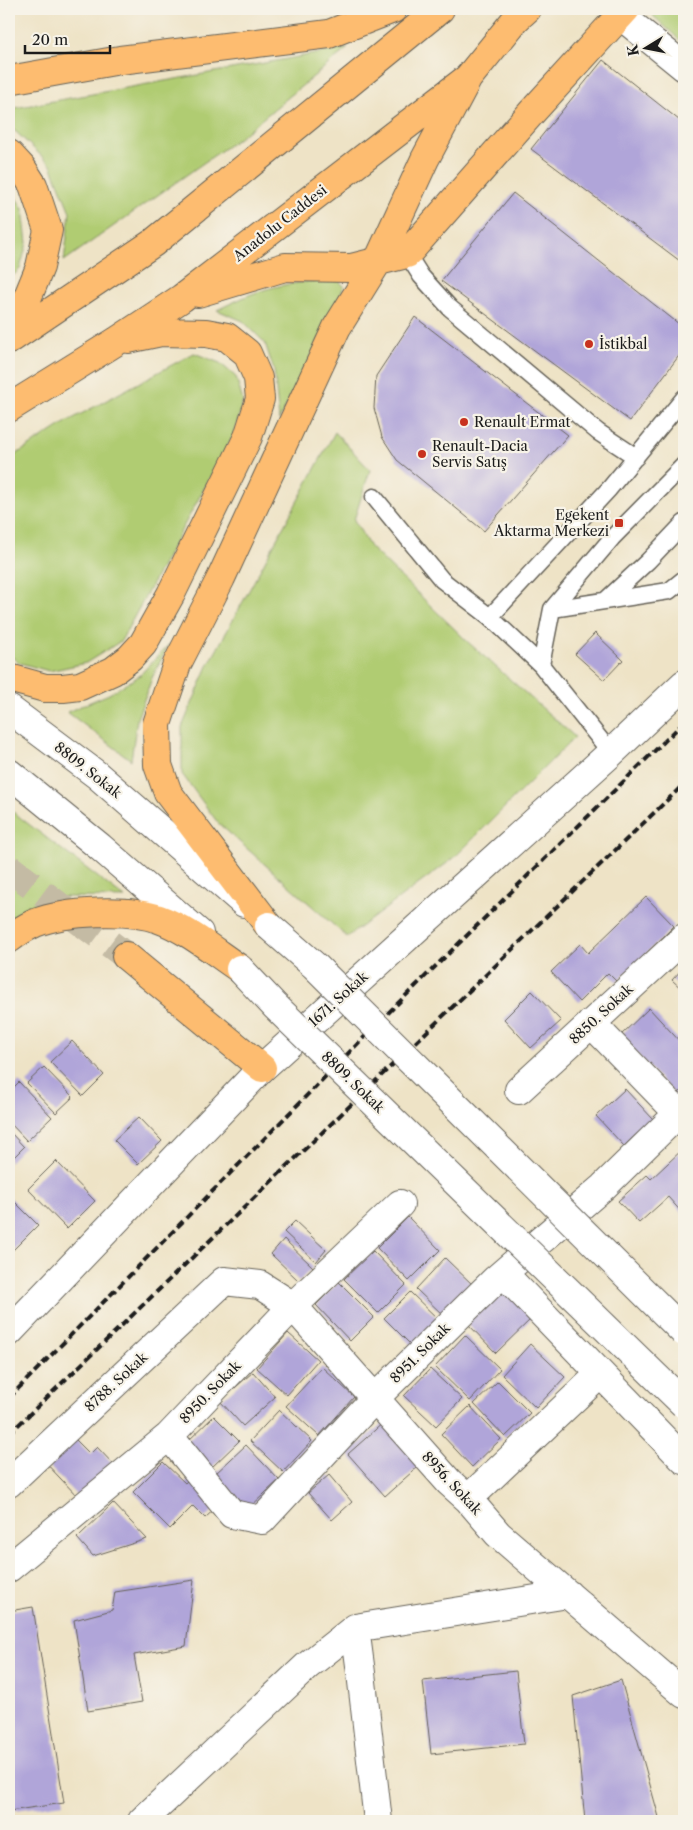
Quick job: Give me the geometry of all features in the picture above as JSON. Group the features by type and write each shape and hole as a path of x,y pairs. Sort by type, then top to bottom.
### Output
{"highway":[{"path":"9,80 120,60 328,34 392,9"},
{"path":"10,339 153,243 440,9"},
{"name":"Anadolu Caddesi","path":"9,408 182,298 468,78 516,19 527,9"},
{"path":"182,298 285,267 351,268 407,254 623,12"},
{"path":"269,926 168,793 158,765 157,724 177,664 221,578 336,327 378,261 425,159 468,78"},
{"path":"9,154 22,168 34,186 48,230 40,267 10,339"},
{"path":"9,678 45,688 80,686 113,671 130,658 143,644 171,594 248,437 260,399 258,378 247,353 227,337 206,333 161,332 117,341"},
{"path":"9,939 34,924 57,916 133,912 160,919 187,934 240,969"},
{"path":"126,956 262,1068"}],"street":[{"path":"623,12 684,67"},
{"name":"1671. Sokak","path":"9,1332 262,1068 611,753 684,684"},
{"name":"8809. Sokak","path":"9,710 97,775 316,967 684,1332"},
{"name":"8809. Sokak","path":"9,773 100,847 240,969 282,1013 684,1404"},
{"name":"8850. Sokak","path":"519,1090 684,938"},
{"path":"591,1023 682,1114"},
{"name":"8951. Sokak","path":"169,1436 232,1514 262,1520 375,1398 503,1272 602,1187 682,1114"},
{"name":"8950. Sokak","path":"9,1568 169,1436 294,1306 400,1204"},
{"path":"503,1272 684,1460"},
{"name":"8956. Sokak","path":"224,1281 260,1285 294,1306 449,1482 468,1499 498,1534 684,1694"},
{"name":"8788. Sokak","path":"9,1483 224,1281"},
{"path":"468,1499 600,1374"},
{"path":"142,1821 307,1666 354,1628 568,1594"},
{"path":"354,1628 362,1672 378,1821"}],"lane":[{"path":"407,254 421,276 450,308 598,432 636,457"},
{"path":"490,617 609,489 684,398"},
{"path":"541,666 552,609 612,538 684,465"},
{"path":"374,497 442,580 490,617 541,666 611,753"},
{"path":"606,600 648,561 684,523"},
{"path":"552,609 669,591 684,579"}],"green space":[{"path":"652,9 684,9 684,44 649,12"},
{"path":"348,48 239,138 64,261 70,212 51,165 15,131 9,130 9,109"},
{"path":"9,187 23,209 27,243 20,269 9,280"},
{"path":"337,279 344,286 335,308 279,420 274,370 265,343 243,321 217,310 249,295 270,288"},
{"path":"194,353 220,363 236,377 243,401 235,432 121,641 86,663 49,671 20,663 9,655 9,459 68,421"},
{"path":"335,432 370,470 354,520 370,547 469,643 575,737 454,858 347,937 218,823 182,774 182,727 208,666"},
{"path":"169,644 152,678 137,719 131,760 67,712 109,694 139,676"},
{"path":"9,809 125,898 67,897 39,903 9,919"}],"building":[{"path":"603,60 684,124 684,264 531,149"},
{"path":"513,193 684,328 684,349 630,421 441,281"},
{"name":"Renault Ermat","path":"415,317 568,435 484,531 397,460 382,437 374,408 376,376"},
{"path":"595,633 623,660 604,680 575,654"},
{"path":"646,897 674,926 617,982 608,973 579,1002 551,972 580,944 588,953"},
{"path":"684,967 684,991 672,980"},
{"path":"532,991 561,1021 531,1048 504,1019"},
{"path":"649,1008 684,1046 684,1088 676,1096 620,1036"},
{"path":"72,1041 104,1075 83,1096 50,1062"},
{"path":"44,1067 73,1097 56,1113 27,1083"},
{"path":"19,1082 52,1117 27,1141 9,1122 9,1092"},
{"path":"625,1089 653,1119 624,1146 596,1116"},
{"path":"139,1117 162,1141 138,1164 114,1140"},
{"path":"9,1131 24,1147 9,1162"},
{"path":"684,1148 684,1215 668,1197 639,1223 618,1201 647,1175 651,1179"},
{"path":"56,1161 95,1201 67,1229 28,1189"},
{"path":"11,1198 38,1225 9,1254 9,1200"},
{"path":"408,1217 440,1250 409,1281 377,1248"},
{"path":"295,1221 326,1250 316,1262 284,1232"},
{"path":"284,1239 313,1267 299,1281 271,1254"},
{"path":"373,1251 406,1285 378,1313 344,1279"},
{"path":"445,1258 476,1288 446,1318 416,1289"},
{"path":"339,1282 374,1317 350,1341 316,1305"},
{"path":"503,1284 534,1316 496,1353 465,1321"},
{"path":"410,1292 442,1323 416,1350 384,1318"},
{"path":"288,1333 318,1360 287,1395 257,1368"},
{"path":"465,1335 500,1369 470,1401 435,1367"},
{"path":"530,1344 565,1377 536,1408 502,1375"},
{"path":"322,1367 354,1397 319,1436 286,1406"},
{"path":"430,1369 462,1399 436,1426 404,1396"},
{"path":"253,1372 275,1397 243,1426 220,1401"},
{"path":"498,1381 530,1413 505,1437 474,1404"},
{"path":"470,1406 501,1439 472,1467 441,1434"},
{"path":"279,1410 312,1441 283,1472 250,1441"},
{"path":"214,1416 239,1441 210,1469 186,1443"},
{"path":"384,1422 421,1464 385,1496 348,1454"},
{"path":"69,1433 90,1454 97,1447 114,1465 79,1498 42,1459"},
{"path":"246,1445 279,1480 248,1509 215,1474"},
{"path":"163,1462 185,1483 191,1477 219,1505 205,1518 193,1506 170,1529 133,1492"},
{"path":"329,1475 352,1502 332,1520 308,1493"},
{"path":"113,1503 147,1539 93,1556 77,1538"},
{"path":"194,1580 186,1646 134,1655 142,1702 88,1711 74,1620 112,1610 115,1592"},
{"path":"33,1607 64,1803 9,1811 9,1611"},
{"path":"516,1671 524,1744 431,1754 423,1681"},
{"path":"621,1680 660,1821 585,1821 573,1696"}],"tunnel":[{"path":"9,868 126,956"}],"railway":[{"path":"9,1398 384,1017 684,722"},
{"path":"9,1434 684,784"}],"place":[{"name":"İstikbal","path":"589,344"},
{"name":"Renault Ermat","path":"464,422"},
{"name":"Renault-Dacia Servis Satış","path":"422,454"},
{"name":"Egekent Aktarma Merkezi","path":"619,523"}]}
